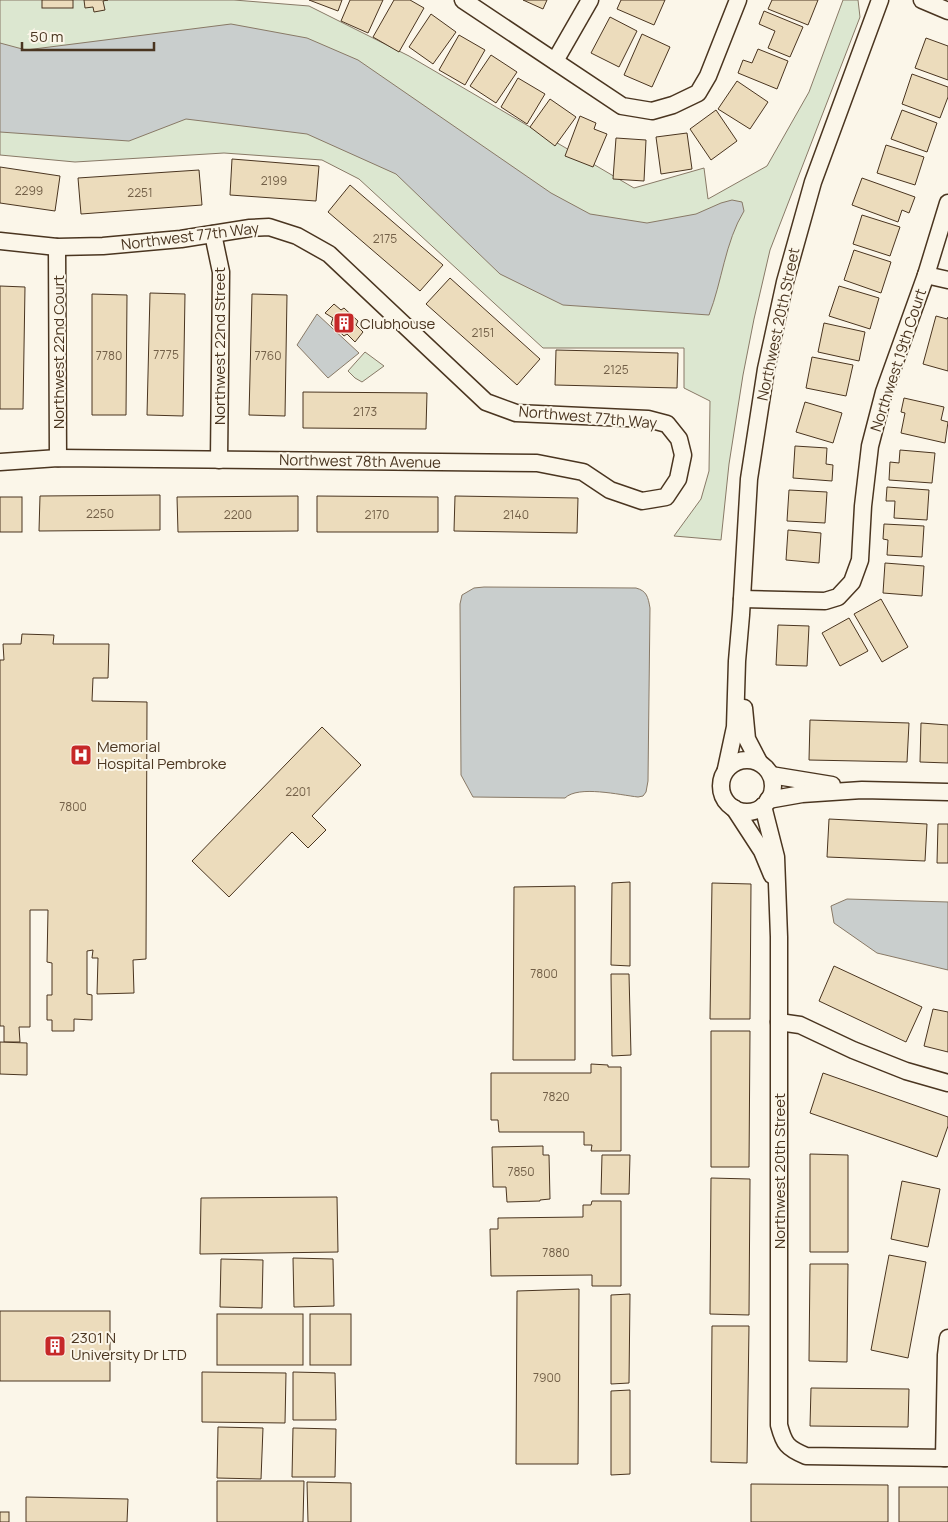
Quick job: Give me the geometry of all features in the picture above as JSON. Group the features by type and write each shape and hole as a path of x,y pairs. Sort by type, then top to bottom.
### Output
{"street":[{"path":"463,0 622,106 652,111 673,105 698,92 708,76 738,0"},
{"path":"554,61 590,0"},
{"name":"Northwest 20th Street","path":"726,769 735,727 737,661 749,479 766,370 785,282 813,182 880,0"},
{"path":"922,0 948,11"},
{"name":"Northwest 19th Court","path":"742,599 825,601 838,597 852,582 860,560 863,506 870,446 884,392 926,275 948,203"},
{"name":"Northwest 77th Way","path":"0,241 57,247 103,246 181,239 250,228 269,227 298,236 329,254 486,402 516,413 648,419 668,424 679,440 682,455"},
{"name":"Northwest 22nd Street","path":"212,234 221,272 219,460"},
{"name":"Northwest 22nd Court","path":"57,247 58,458"},
{"path":"926,275 948,280"},
{"name":"Northwest 78th Avenue","path":"0,462 58,458 537,463 583,472 610,490 642,501 666,497 678,479 682,455"},
{"name":"Northwest 20th Street","path":"737,661 747,739 759,762"},
{"path":"766,803 772,792 773,784 766,768 759,762 741,760 733,763 726,769 721,786 726,802 734,808 748,812 766,803 802,794 862,790 948,792"},
{"path":"771,776 862,790"},
{"name":"Northwest 20th Street","path":"766,803 776,857 779,937 779,1425 784,1442 795,1452 806,1456 946,1458"},
{"name":"Northwest 20th Street","path":"734,808 762,851 776,884"},
{"path":"779,1022 800,1025 853,1050 906,1071 948,1083"},
{"path":"946,1458 945,1374 948,1338"}],"green space":[{"path":"0,0 234,0 309,6 409,56 634,188 704,168 708,199 767,166 809,92 843,0 858,0 860,17 770,250 743,375 729,464 721,540 674,536 701,499 709,471 710,401 684,388 684,348 543,348 359,179 322,160 224,153 75,162 0,155"},
{"path":"365,352 384,366 362,382 348,371"}],"shaded area":[{"path":"231,24 307,38 358,60 551,193 590,214 647,223 696,214 732,200 742,202 744,211 732,236 709,315 563,305 500,274 396,174 307,134 186,119 129,141 0,132 0,43 26,50"},
{"path":"317,314 359,353 328,378 297,345"},
{"path":"474,588 636,588 645,593 650,608 648,781 646,792 643,796 589,791 571,794 565,798 473,797 461,775 460,604 462,595"},
{"path":"847,899 948,902 948,970 877,953 834,923 831,906"}],"building":[{"path":"42,0 73,0 73,8 42,8"},
{"path":"84,0 108,0 103,1 105,10 94,12 93,7 85,8"},
{"path":"309,0 342,0 338,11"},
{"path":"350,0 383,0 368,33 341,21"},
{"path":"394,0 410,0 424,8 399,52 373,37"},
{"path":"523,0 547,0 543,9"},
{"path":"621,0 665,0 654,25 617,9"},
{"path":"772,0 818,0 808,25 768,9"},
{"path":"764,11 803,27 790,57 768,48 775,31 759,24"},
{"path":"431,14 456,32 433,64 409,47"},
{"path":"610,17 637,31 619,67 591,53"},
{"path":"642,34 670,47 652,87 624,75"},
{"path":"459,35 485,50 465,85 439,70"},
{"path":"926,38 948,46 948,80 915,68"},
{"path":"758,49 788,61 777,89 738,73 743,60 752,63"},
{"path":"491,55 517,72 496,103 470,86"},
{"path":"912,74 948,87 948,97 940,118 902,104"},
{"path":"518,78 545,94 527,124 501,107"},
{"path":"737,81 768,102 750,129 718,109"},
{"path":"550,99 576,117 555,146 530,127"},
{"path":"716,110 737,141 711,160 690,129"},
{"path":"902,110 937,123 927,152 891,139"},
{"path":"580,116 596,123 594,129 607,134 593,167 565,156"},
{"path":"687,133 692,169 661,174 656,137"},
{"path":"616,138 646,140 644,181 613,179"},
{"path":"886,145 924,157 915,185 877,173"},
{"path":"232,159 319,166 316,201 230,195"},
{"path":"0,167 60,176 55,211 0,203"},
{"path":"199,170 202,205 81,214 78,178"},
{"path":"862,178 915,197 909,213 902,210 898,222 852,205"},
{"path":"350,185 443,265 420,291 328,212"},
{"path":"862,215 900,227 890,256 853,244"},
{"path":"854,250 891,262 881,293 844,280"},
{"path":"450,278 540,359 517,385 426,304"},
{"path":"0,286 25,287 23,409 0,409"},
{"path":"839,286 879,298 870,329 829,316"},
{"path":"150,293 185,294 183,416 147,415"},
{"path":"92,294 127,295 126,415 92,415"},
{"path":"252,294 287,295 285,416 249,415"},
{"name":"Clubhouse","path":"334,304 341,310 344,308 358,321 356,325 363,332 355,342 347,334 344,336 331,324 333,318 325,313"},
{"path":"936,316 947,319 948,317 948,371 923,364"},
{"path":"824,323 865,332 859,361 818,352"},
{"path":"556,350 678,353 677,388 555,385"},
{"path":"812,357 853,365 846,396 806,388"},
{"path":"303,392 427,393 426,429 303,428"},
{"path":"904,398 944,407 941,420 948,422 945,443 901,433 905,413 901,412"},
{"path":"805,402 842,413 833,443 796,432"},
{"path":"795,446 827,448 826,464 833,465 832,481 793,478"},
{"path":"900,450 935,453 932,483 889,480 890,462 899,463"},
{"path":"887,487 929,490 927,520 894,518 895,501 886,501"},
{"path":"789,490 827,492 825,523 787,521"},
{"path":"160,495 160,530 39,531 40,496"},
{"path":"298,496 298,531 178,532 177,497"},
{"path":"317,496 438,497 438,532 317,532"},
{"path":"455,496 578,498 577,533 454,531"},
{"path":"0,497 22,497 22,532 0,532"},
{"path":"884,524 924,526 922,557 887,555 888,540 883,539"},
{"path":"788,530 821,533 819,563 786,560"},
{"path":"885,563 924,566 922,596 883,593"},
{"path":"881,599 908,647 882,662 854,614"},
{"path":"849,618 868,651 840,666 822,633"},
{"path":"778,625 809,626 807,666 776,665"},
{"name":"Memorial Hospital Pembroke","path":"22,634 54,635 53,644 109,644 108,678 93,678 92,701 147,702 146,959 133,960 134,993 97,994 98,958 92,958 93,950 87,951 87,994 92,995 92,1020 74,1019 74,1031 52,1031 52,1020 47,1020 47,995 52,995 52,963 47,962 48,910 30,910 30,1027 19,1027 20,1042 4,1042 4,1026 0,1026 0,660 4,660 3,644 21,644"},
{"path":"810,720 909,723 907,762 809,760"},
{"path":"921,723 948,725 948,763 920,762"},
{"path":"322,727 361,765 312,816 326,830 308,848 292,832 229,897 192,861"},
{"path":"829,819 927,824 925,861 827,857"},
{"path":"938,824 948,824 948,863 937,863"},
{"path":"630,882 630,966 611,965 612,883"},
{"path":"712,883 751,884 750,1019 710,1019"},
{"path":"575,886 575,1060 513,1060 514,887"},
{"path":"834,966 922,1007 906,1042 819,1001"},
{"path":"611,974 629,974 631,1055 612,1056"},
{"path":"933,1009 948,1012 948,1052 924,1046"},
{"path":"711,1031 750,1031 749,1167 711,1167"},
{"path":"0,1042 27,1043 27,1075 0,1074"},
{"path":"591,1064 621,1067 621,1151 591,1151 592,1145 584,1145 584,1132 499,1132 498,1120 491,1120 491,1073 591,1073"},
{"path":"823,1073 948,1117 948,1126 937,1157 810,1113"},
{"path":"543,1146 543,1155 549,1155 550,1199 507,1202 506,1187 493,1187 492,1147"},
{"path":"810,1154 848,1155 848,1252 810,1252"},
{"path":"602,1155 630,1155 629,1194 601,1194"},
{"path":"711,1178 750,1179 749,1315 710,1314"},
{"path":"902,1181 940,1189 928,1247 891,1239"},
{"path":"337,1197 338,1252 200,1254 201,1198"},
{"path":"592,1201 621,1201 621,1286 592,1286 592,1275 491,1276 490,1229 498,1229 498,1218 583,1217 583,1205 591,1205"},
{"path":"889,1255 926,1262 908,1358 871,1350"},
{"path":"293,1258 333,1259 334,1306 294,1307"},
{"path":"221,1259 263,1260 262,1308 220,1307"},
{"path":"810,1264 848,1264 847,1362 809,1361"},
{"path":"579,1289 578,1464 516,1464 517,1291"},
{"path":"630,1294 629,1383 611,1384 611,1295"},
{"name":"2301 N University Dr LTD","path":"0,1311 110,1311 110,1381 0,1381"},
{"path":"217,1314 303,1314 303,1365 217,1365"},
{"path":"310,1314 351,1314 351,1365 310,1365"},
{"path":"712,1326 749,1326 747,1463 711,1462"},
{"path":"202,1372 286,1373 285,1423 202,1422"},
{"path":"293,1372 335,1373 336,1420 293,1420"},
{"path":"811,1388 909,1389 908,1427 810,1426"},
{"path":"630,1390 630,1474 611,1475 611,1391"},
{"path":"218,1427 263,1428 261,1479 217,1478"},
{"path":"293,1428 336,1429 335,1477 292,1477"},
{"path":"217,1481 304,1481 303,1522 217,1522"},
{"path":"307,1482 351,1483 351,1522 308,1522"},
{"path":"751,1484 888,1485 888,1522 751,1522"},
{"path":"899,1487 948,1487 948,1522 899,1522"},
{"path":"26,1497 128,1499 127,1522 26,1522"},
{"path":"0,1512 9,1512 9,1522 0,1522"}],"place":[{"name":"Clubhouse","path":"344,323"},
{"name":"Memorial Hospital Pembroke","path":"81,755"},
{"name":"2301 N University Dr LTD","path":"55,1346"}]}
